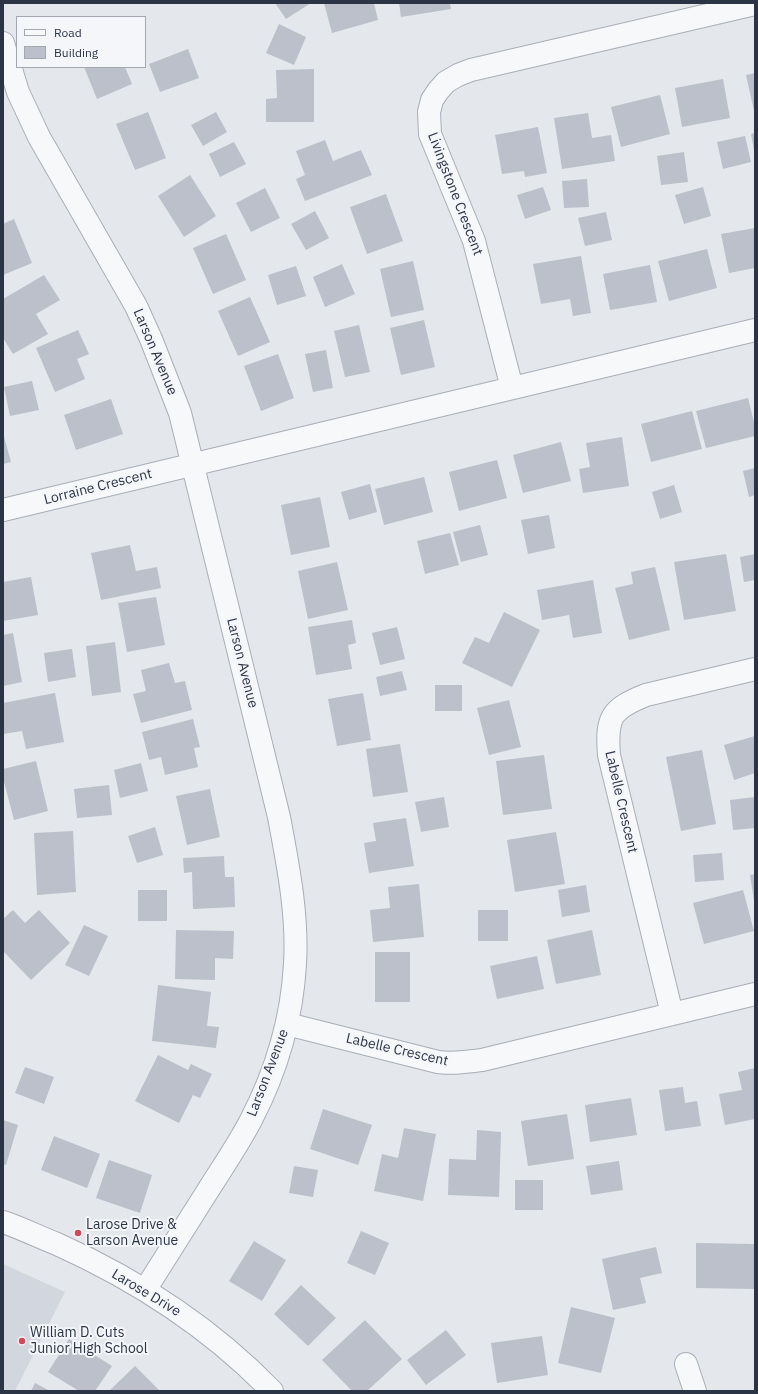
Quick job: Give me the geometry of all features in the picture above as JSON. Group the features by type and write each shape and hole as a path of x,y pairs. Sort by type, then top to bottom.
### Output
{"street":[{"name":"Livingstone Crescent","path":"512,388 474,241 430,134 429,112 432,100 446,82 471,70 692,12 755,4"},
{"name":"Larson Avenue","path":"3,43 18,92 38,137 136,306 151,339 180,413 194,464 279,817 290,882 295,933 295,963 293,991 287,1024 278,1054 261,1099 250,1120 146,1290"},
{"path":"194,464 755,330"},
{"name":"Lorraine Crescent","path":"3,510 194,464"},
{"name":"Labelle Crescent","path":"672,1014 609,755 609,728 612,717 618,708 631,701 646,695 755,669"},
{"name":"Labelle Crescent","path":"287,1024 438,1062 451,1063 482,1060 755,994"},
{"name":"Larose Drive","path":"3,1222 68,1249 146,1290 184,1315 224,1346 272,1391"},
{"path":"686,1364 695,1391"}],"shaded area":[{"name":"William D. Cuts Junior High School","path":"3,1264 65,1292 15,1391 3,1391"}],"building":[{"path":"275,3 311,3 286,19"},
{"path":"324,3 374,3 378,20 332,33"},
{"path":"399,3 450,3 451,9 401,17"},
{"path":"279,24 306,37 294,65 266,53"},
{"path":"188,49 199,78 160,92 149,64"},
{"path":"84,68 125,68 132,84 97,99"},
{"path":"314,69 314,122 266,122 266,99 277,98 276,70"},
{"path":"755,73 755,110 754,111 746,75"},
{"path":"723,79 730,118 682,127 675,88"},
{"path":"660,95 670,134 621,147 611,107"},
{"path":"148,112 166,158 135,170 116,124"},
{"path":"216,112 227,132 203,146 191,125"},
{"path":"588,113 592,138 611,135 615,161 562,169 554,118"},
{"path":"538,127 547,173 525,177 524,171 502,174 495,135"},
{"path":"755,133 755,151 754,151 751,134"},
{"path":"745,136 751,162 723,169 717,142"},
{"path":"325,140 333,161 361,150 372,175 305,201 296,179 305,175 296,151"},
{"path":"234,142 246,164 220,177 209,154"},
{"path":"684,152 688,182 661,185 657,156"},
{"path":"190,175 216,216 184,237 158,196"},
{"path":"587,179 589,207 564,208 562,181"},
{"path":"543,187 551,210 525,219 517,195"},
{"path":"703,187 711,216 684,224 675,195"},
{"path":"265,188 280,218 251,232 236,203"},
{"path":"386,194 403,241 367,254 350,207"},
{"path":"315,211 329,238 306,250 291,224"},
{"path":"606,212 612,240 585,246 578,218"},
{"path":"14,219 32,263 3,275 3,224"},
{"path":"755,228 755,268 729,273 721,234"},
{"path":"226,234 246,280 213,294 193,248"},
{"path":"707,249 717,288 669,301 658,261"},
{"path":"581,256 591,313 573,316 570,299 541,304 533,264"},
{"path":"413,261 424,310 391,317 380,269"},
{"path":"342,264 355,294 325,307 313,277"},
{"path":"650,265 657,302 610,310 603,274"},
{"path":"296,266 306,296 277,305 268,275"},
{"path":"44,275 60,300 36,314 48,334 13,354 3,338 3,299"},
{"path":"250,297 270,342 238,356 218,311"},
{"path":"424,320 435,367 401,375 390,328"},
{"path":"359,325 370,372 345,377 334,331"},
{"path":"78,330 89,354 77,359 85,379 55,392 36,348"},
{"path":"326,350 333,388 313,392 305,354"},
{"path":"278,354 294,398 261,411 244,366"},
{"path":"32,381 39,410 10,416 4,387"},
{"path":"748,398 755,426 755,436 706,448 696,411"},
{"path":"111,399 123,434 76,450 64,415"},
{"path":"692,411 702,449 651,462 641,424"},
{"path":"3,433 11,462 3,464"},
{"path":"622,437 629,486 583,493 579,469 590,467 586,443"},
{"path":"561,442 571,481 523,493 513,455"},
{"path":"497,460 507,498 459,511 449,472"},
{"path":"755,468 755,495 749,497 743,471"},
{"path":"424,477 433,512 384,525 375,489"},
{"path":"370,484 377,512 349,520 341,492"},
{"path":"674,485 682,512 660,519 652,492"},
{"path":"320,497 330,547 291,555 281,505"},
{"path":"549,515 555,548 528,554 521,520"},
{"path":"480,525 488,555 461,562 453,532"},
{"path":"450,533 459,565 425,574 417,541"},
{"path":"130,545 136,571 157,567 161,588 101,600 91,553"},
{"path":"726,554 736,611 684,620 674,562"},
{"path":"755,554 755,580 744,582 740,557"},
{"path":"337,562 348,610 308,619 298,571"},
{"path":"655,567 670,630 629,640 615,588 633,584 631,572"},
{"path":"31,577 38,615 3,621 3,582"},
{"path":"593,580 602,633 573,638 569,615 542,620 537,590"},
{"path":"156,597 165,645 127,652 118,603"},
{"path":"504,612 540,630 512,687 462,663 475,637 489,643"},
{"path":"352,620 356,643 348,645 352,669 316,675 308,627"},
{"path":"397,627 405,659 380,665 372,633"},
{"path":"13,633 22,682 3,686 3,635"},
{"path":"115,642 121,692 92,696 86,646"},
{"path":"72,649 76,677 48,682 44,653"},
{"path":"169,663 175,683 185,681 192,710 141,723 133,694 146,691 141,670"},
{"path":"402,671 407,690 380,696 376,677"},
{"path":"435,685 462,685 462,711 435,711"},
{"path":"55,693 64,742 26,749 22,731 3,734 3,703"},
{"path":"363,693 371,740 337,746 328,699"},
{"path":"509,700 521,747 489,755 477,708"},
{"path":"193,719 200,747 194,748 198,767 165,775 161,757 149,760 142,732"},
{"path":"755,736 755,773 734,780 724,745"},
{"path":"400,744 408,792 373,797 366,749"},
{"path":"702,750 716,824 681,831 666,757"},
{"path":"544,755 552,809 503,815 496,761"},
{"path":"36,761 48,811 14,820 3,778 3,769"},
{"path":"141,763 148,791 120,798 114,770"},
{"path":"109,785 112,815 77,818 74,789"},
{"path":"210,789 220,837 187,845 176,796"},
{"path":"444,797 449,827 421,832 415,802"},
{"path":"755,797 755,828 733,830 730,800"},
{"path":"406,818 414,866 369,873 364,843 376,841 373,823"},
{"path":"155,827 163,855 137,863 128,836"},
{"path":"73,831 76,892 37,895 34,833"},
{"path":"556,832 565,884 515,892 507,840"},
{"path":"722,853 724,880 695,882 693,855"},
{"path":"224,856 225,877 234,877 235,907 193,909 192,872 184,873 183,858"},
{"path":"755,874 755,901 754,901 750,875"},
{"path":"419,884 424,937 373,942 370,910 390,908 388,887"},
{"path":"586,885 590,912 562,917 558,890"},
{"path":"138,890 167,890 167,921 138,921"},
{"path":"743,890 754,931 704,944 693,903"},
{"path":"13,910 25,923 39,910 70,943 31,980 3,951 3,919"},
{"path":"478,910 508,910 508,941 478,941"},
{"path":"84,925 108,936 89,976 65,965"},
{"path":"176,930 234,931 233,959 215,958 215,980 175,979"},
{"path":"592,930 601,975 556,984 547,940"},
{"path":"375,952 410,952 410,1002 375,1002"},
{"path":"537,956 544,989 497,999 490,966"},
{"path":"158,985 211,992 207,1026 219,1027 216,1048 152,1041"},
{"path":"158,1055 188,1070 191,1064 212,1074 200,1098 193,1095 179,1123 135,1101"},
{"path":"25,1067 54,1077 44,1104 15,1093"},
{"path":"755,1068 755,1119 725,1125 719,1094 742,1090 738,1072"},
{"path":"683,1087 685,1103 697,1101 701,1126 665,1131 659,1090"},
{"path":"631,1098 637,1135 590,1142 585,1105"},
{"path":"323,1109 372,1125 358,1165 310,1149"},
{"path":"567,1114 574,1159 528,1166 521,1121"},
{"path":"3,1120 18,1125 6,1165 3,1164"},
{"path":"404,1128 436,1134 423,1201 374,1191 382,1154 398,1158"},
{"path":"477,1130 501,1132 499,1197 448,1195 449,1159 476,1160"},
{"path":"54,1136 100,1154 87,1188 41,1170"},
{"path":"109,1160 152,1175 140,1213 96,1198"},
{"path":"619,1161 623,1190 591,1195 586,1166"},
{"path":"294,1166 318,1170 313,1197 289,1193"},
{"path":"515,1180 543,1180 543,1210 515,1210"},
{"path":"361,1231 389,1243 375,1275 347,1263"},
{"path":"254,1241 286,1260 262,1301 229,1281"},
{"path":"696,1243 755,1244 755,1289 696,1288"},
{"path":"656,1247 662,1273 640,1278 646,1303 613,1310 602,1259"},
{"path":"301,1285 336,1318 308,1346 274,1314"},
{"path":"571,1307 615,1318 601,1373 558,1363"},
{"path":"365,1320 402,1359 367,1391 352,1391 322,1360"},
{"path":"446,1330 466,1355 426,1385 407,1360"},
{"path":"542,1336 548,1375 497,1383 491,1343"},
{"path":"69,1339 112,1366 95,1391 79,1391 48,1372"},
{"path":"135,1366 160,1391 109,1391"},
{"path":"35,1383 50,1391 31,1391"}],"place":[{"name":"Larose Drive & Larson Avenue","path":"78,1233"},
{"name":"William D. Cuts Junior High School","path":"22,1341"}]}
